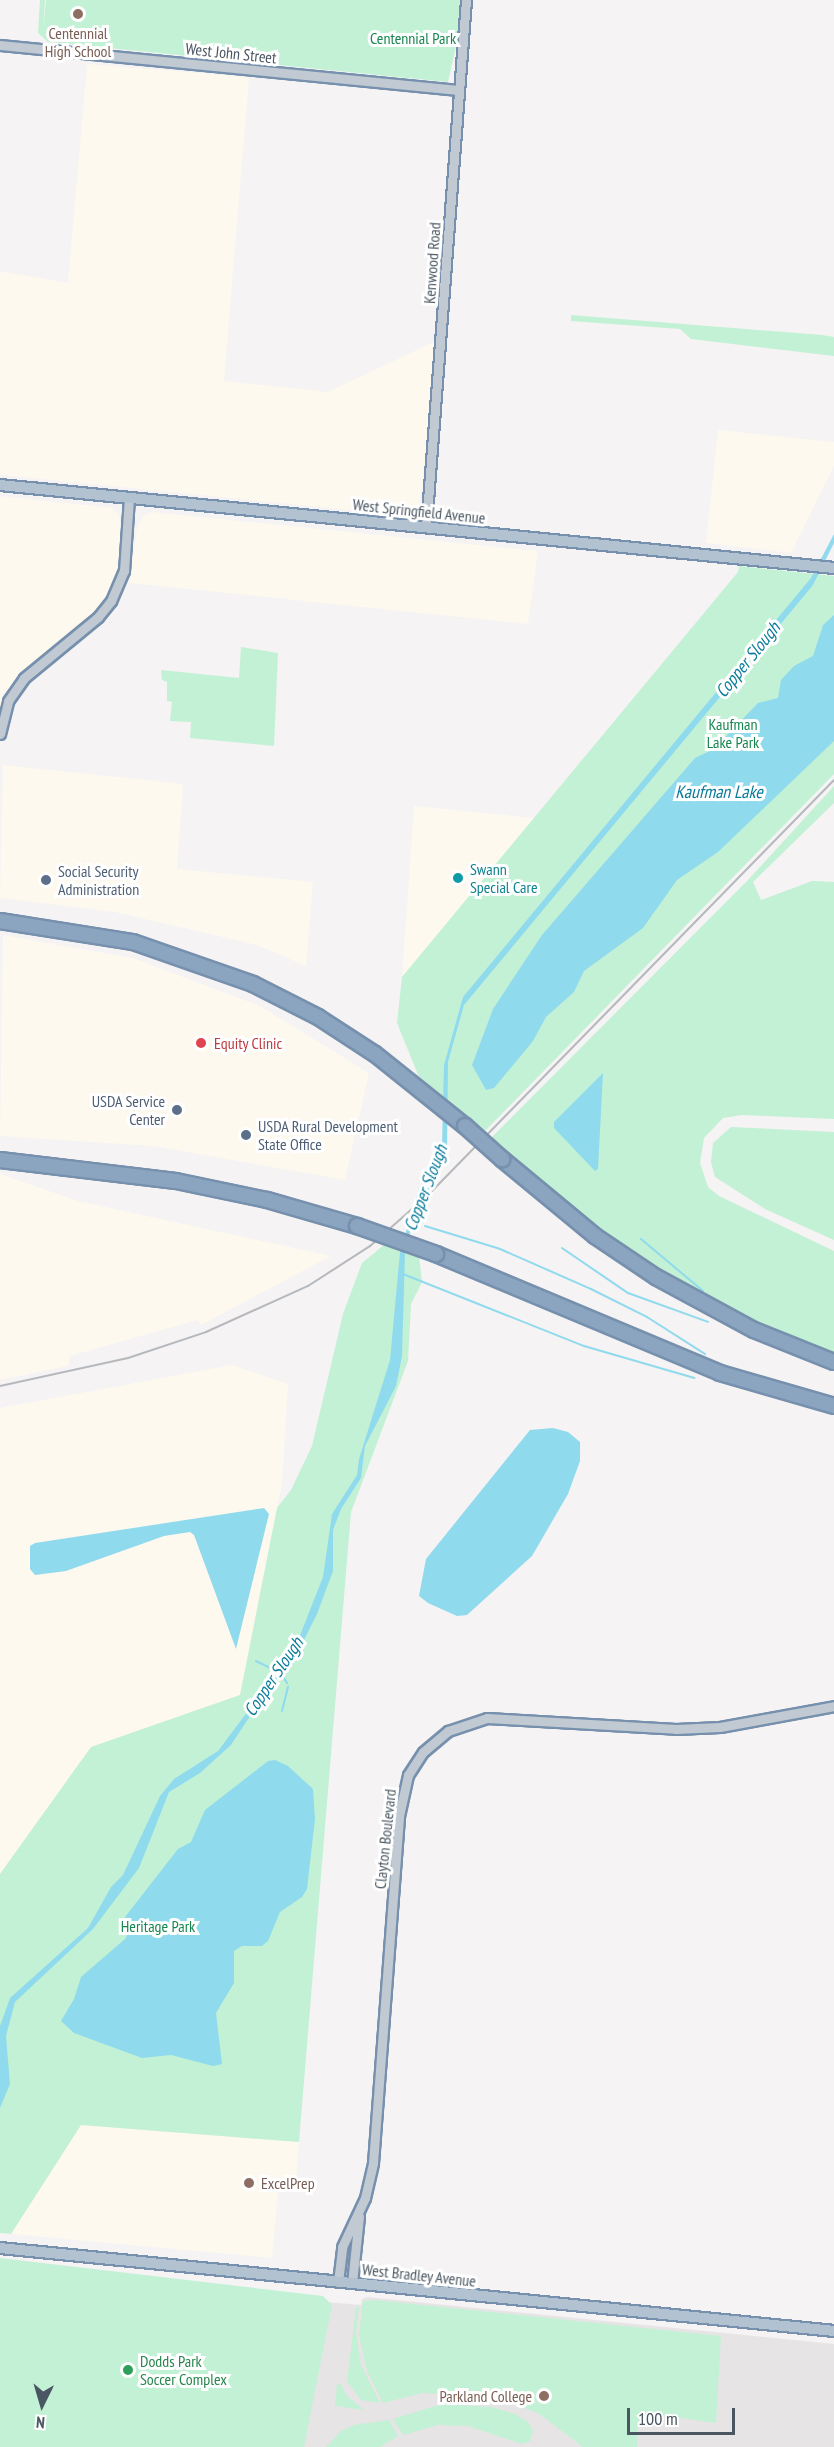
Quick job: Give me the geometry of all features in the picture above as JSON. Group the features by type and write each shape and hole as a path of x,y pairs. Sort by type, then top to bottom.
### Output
{"highway":[{"path":"0,921 133,942 253,984 346,1034 404,1075 595,1236 656,1278 743,1325 834,1362"},
{"path":"0,1160 176,1181 267,1200 357,1226 436,1254 720,1373 834,1406"}],"main road":[{"name":"West Springfield Avenue","path":"0,485 830,568"},
{"name":"West Bradley Avenue","path":"0,2248 834,2331"}],"street":[{"name":"Kenwood Road","path":"426,527 466,0"},
{"name":"West John Street","path":"0,45 459,90"},
{"path":"0,734 8,701 24,678 98,616 111,601 124,571 129,498"},
{"name":"Clayton Boulevard","path":"352,2283 360,2210 373,2163 402,1797 408,1775 430,1745 460,1725 487,1718 676,1730 720,1727 834,1706"},
{"name":"Clayton Boulevard","path":"338,2282 342,2247 360,2210"}],"shaded area":[{"path":"87,64 249,77 224,381 328,392 436,341 423,482 419,503 411,512 400,515 0,475 0,271 68,283"},
{"path":"718,430 834,442 834,466 791,553 706,543"},
{"path":"0,496 113,508 120,517 121,543 116,583 103,605 3,694 0,718"},
{"path":"152,512 538,551 528,624 129,583 137,528 144,516"},
{"path":"3,765 183,784 177,869 313,882 306,966 257,945 115,912 0,898"},
{"path":"414,806 534,818 402,977"},
{"path":"3,935 133,958 260,1006 369,1073 345,1180 153,1146 0,1136"},
{"path":"0,1174 78,1201 331,1256 201,1325 197,1320 70,1356 68,1366 0,1380"},
{"path":"232,1365 288,1384 282,1484 240,1695 91,1747 0,1874 0,1408"},
{"path":"81,2125 299,2142 296,2182 278,2193 272,2258 11,2234"},
{"name":"Parkland College","path":"367,2297 834,2344 834,2447 250,2447 326,2302 361,2305 362,2299"}],"green space":[{"name":"Centennial Park","path":"40,0 45,0 43,29 46,0 460,0 457,42 448,82 48,42 38,33"},
{"path":"571,315 822,335 834,337 834,356 691,339 680,329 571,321"},
{"name":"Kaufman Lake Park","path":"739,566 834,576 834,774 484,1132 419,1077 397,1023 402,977 738,572"},
{"path":"241,647 278,653 274,746 190,738 191,722 170,721 172,702 167,701 167,682 162,680 161,670 239,678"},
{"path":"834,786 834,803 753,882 761,900 812,881 834,882 834,1119 742,1115 723,1118 704,1138 700,1163 708,1187 719,1196 834,1251 834,1355 727,1308 649,1264 580,1213 491,1138 748,880"},
{"path":"731,1127 834,1132 834,1240 765,1209 715,1177 711,1162 713,1143"},
{"name":"Heritage Park","path":"385,1244 419,1256 422,1282 411,1304 408,1361 351,1512 299,2142 81,2125 11,2234 0,2233 0,1874 91,1747 240,1695 277,1508 291,1490 312,1446 343,1314 362,1263"},
{"name":"Dodds Park Soccer Complex","path":"0,2258 323,2296 332,2305 304,2447 0,2447"},
{"path":"375,2300 721,2336 716,2423 658,2415 637,2427 637,2447 583,2447 538,2413 492,2397 422,2393 383,2403 367,2371 359,2335 363,2301"},
{"path":"356,2307 359,2307 356,2333 361,2365 380,2403 361,2400 347,2381"},
{"path":"337,2384 341,2384 347,2396 364,2410 335,2406"},
{"path":"442,2404 491,2407 515,2414 528,2422 533,2431 530,2441 522,2444 468,2426 438,2425 403,2435 393,2419"},
{"path":"389,2420 398,2436 380,2447 326,2447 341,2431 354,2425"}],"water":[{"name":"Copper Slough","path":"834,534 834,543 813,585 464,1005 448,1062 447,1151 411,1229 405,1252 402,1356 396,1386 365,1446 361,1478 341,1509 333,1530 333,1571 317,1614 291,1666 264,1695 231,1745 200,1773 169,1792 139,1868 93,1929 15,2002 6,2036 10,2084 0,2108 0,2026 10,1998 88,1928 111,1887 123,1875 160,1796 174,1779 218,1751 295,1648 323,1577 332,1514 357,1475 359,1459 390,1360 400,1252 419,1188 442,1146 444,1065 463,997 811,578"},
{"name":"Kaufman Lake","path":"834,615 834,741 718,852 677,880 643,928 584,971 574,992 546,1017 533,1041 494,1088 486,1090 472,1065 493,1009 542,935 695,758 714,749 758,703 778,698 781,680 794,666 813,656 823,625"},
{"path":"603,1073 598,1169 595,1171 554,1128 554,1122"},
{"path":"553,1428 568,1432 580,1442 580,1461 568,1494 532,1556 467,1615 457,1616 428,1603 419,1596 426,1559 530,1430"},
{"path":"264,1508 269,1514 236,1649 194,1535 190,1532 164,1536 66,1571 35,1575 30,1569 30,1546 35,1543"},
{"path":"275,1760 288,1766 313,1789 315,1819 307,1889 302,1897 280,1912 268,1941 262,1946 242,1946 234,1951 234,1983 216,2013 222,2064 213,2066 171,2055 142,2058 74,2033 61,2021 74,1999 81,1977 125,1939 128,1933 125,1917 178,1849 191,1842 205,1810 268,1761"}],"waterway":[{"name":"Copper Slough","path":"425,1226 500,1249 591,1289 647,1317 705,1354"},
{"path":"641,1239 703,1291"},
{"path":"562,1248 628,1293 708,1322"},
{"path":"403,1274 584,1346 694,1378"},
{"name":"Copper Slough","path":"256,1661 281,1673 287,1683"},
{"name":"Copper Slough","path":"282,1711 288,1687"}],"railway":[{"path":"0,1386 128,1358 206,1332 308,1286 370,1246 431,1192 834,780"}],"place":[{"name":"Centennial High School","path":"78,14"},
{"name":"Swann Special Care","path":"458,878"},
{"name":"Social Security Administration","path":"46,880"},
{"name":"Equity Clinic","path":"201,1043"},
{"name":"USDA Service Center","path":"177,1110"},
{"name":"USDA Rural Development State Office","path":"246,1135"},
{"name":"ExcelPrep","path":"249,2183"},
{"name":"Dodds Park Soccer Complex","path":"128,2370"},
{"name":"Parkland College","path":"544,2396"}]}
